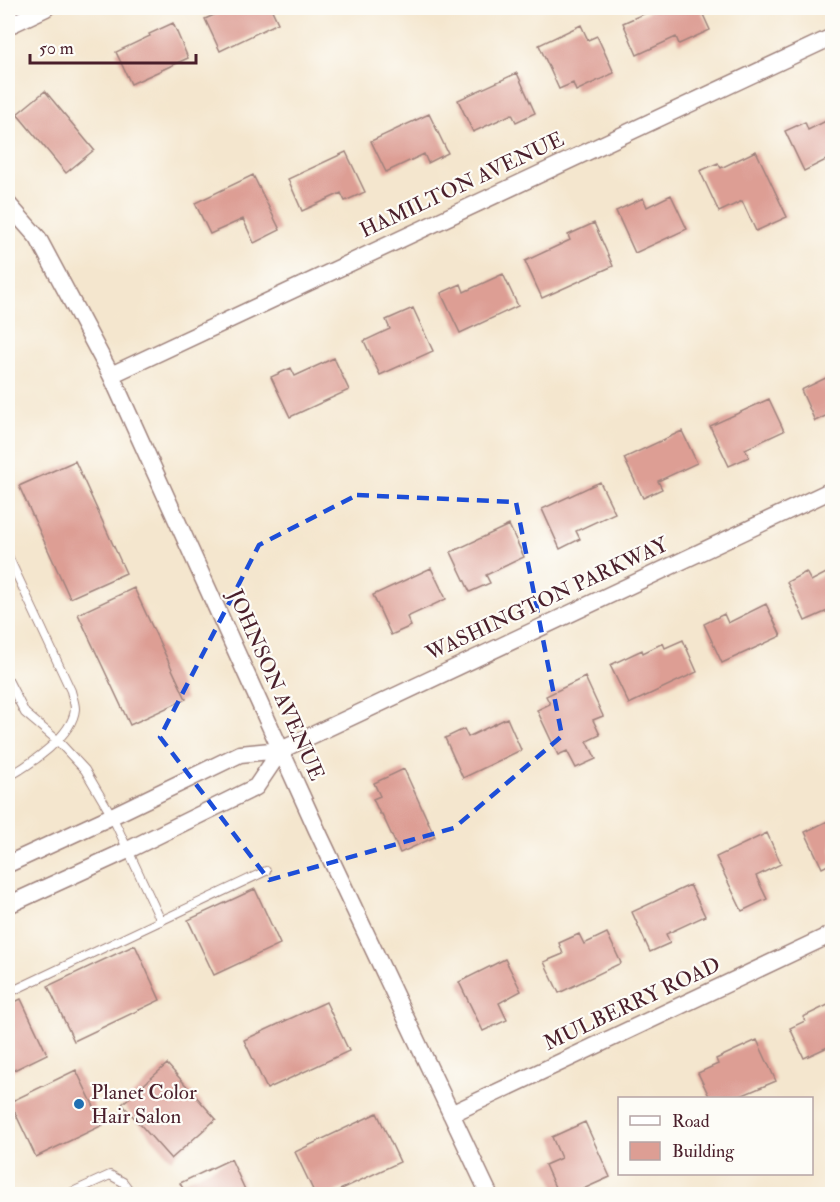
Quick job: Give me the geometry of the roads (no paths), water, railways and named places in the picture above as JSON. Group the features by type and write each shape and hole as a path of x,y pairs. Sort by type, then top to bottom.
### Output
{"street":[{"path":"8,26 46,8"},
{"name":"HAMILTON AVENUE","path":"111,375 832,37"},
{"name":"JOHNSON AVENUE","path":"8,204 38,238 111,375 281,750 489,1194"},
{"name":"WASHINGTON PARKWAY","path":"8,864 240,754 281,750 832,490"},
{"path":"8,905 128,850 256,787 281,750"},
{"name":"MULBERRY ROAD","path":"451,1114 832,934"}],"lane":[{"path":"8,556 71,691 75,708 72,720 57,740 32,762 8,777"},
{"path":"8,680 25,713 57,740 85,770 112,816 161,921"},
{"path":"8,993 266,871"},
{"path":"68,1194 110,1175 123,1182 132,1194"}],"place":[{"name":"Planet Color Hair Salon","path":"79,1104"}]}
